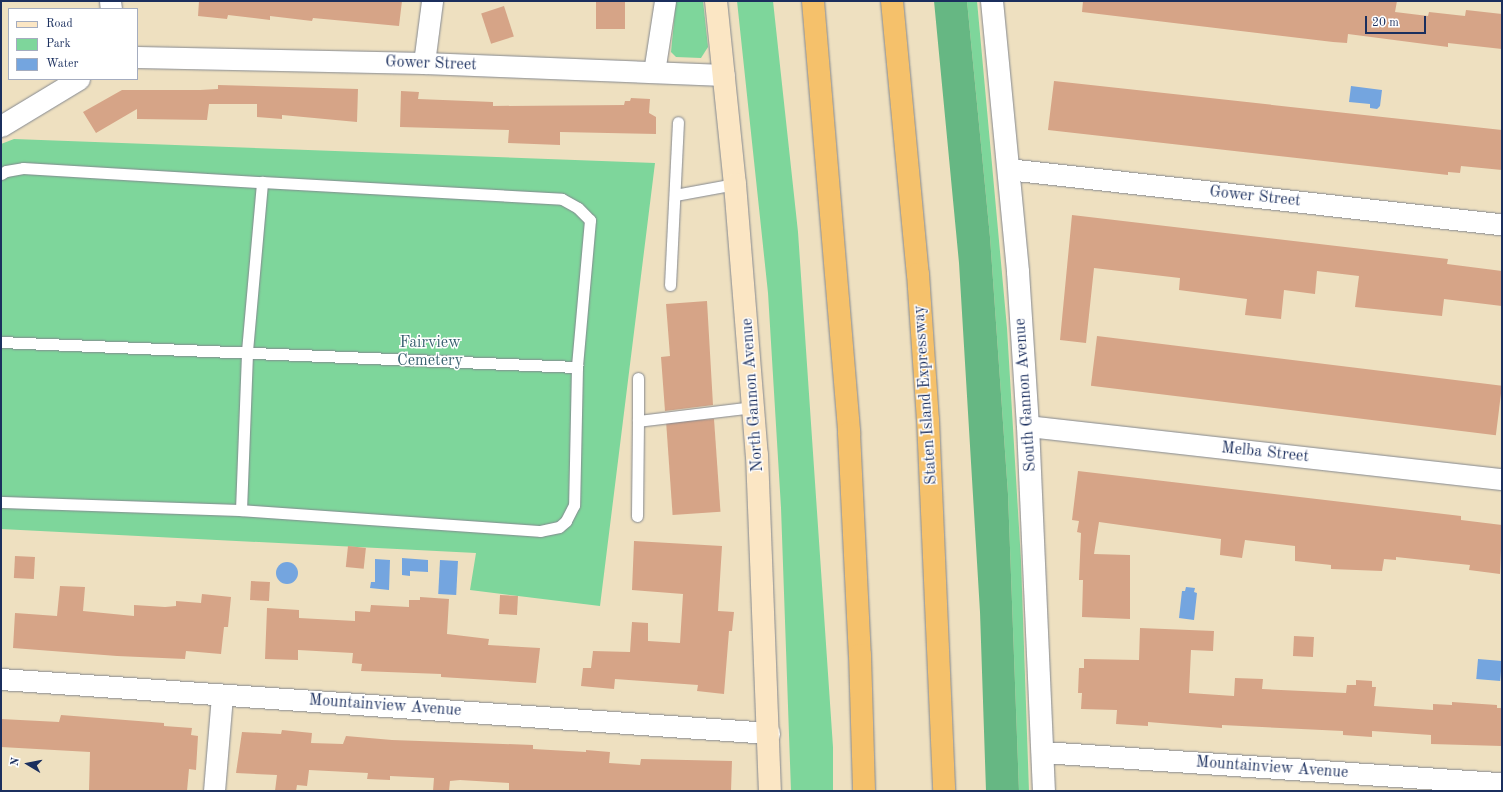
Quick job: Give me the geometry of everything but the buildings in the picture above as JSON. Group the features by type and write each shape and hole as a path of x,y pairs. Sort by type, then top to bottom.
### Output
{"highway":[{"path":"812,1 849,433 860,655 864,791"},
{"name":"Staten Island Expressway","path":"892,1 918,274 928,420 944,791"}],"main road":[{"name":"North Gannon Avenue","path":"716,1 736,184 754,407 761,526 770,791"}],"street":[{"path":"424,63 432,1"},
{"path":"654,72 665,1"},
{"name":"South Gannon Avenue","path":"992,1 1008,169 1028,426 1044,791"},
{"name":"Gower Street","path":"138,57 424,63 724,75"},
{"path":"1,126 77,80"},
{"name":"Gower Street","path":"1008,169 1502,224"},
{"name":"Melba Street","path":"1028,426 1502,479"},
{"name":"Mountainview Avenue","path":"1,680 769,733"},
{"path":"214,791 222,695"},
{"name":"Mountainview Avenue","path":"1043,752 1502,783"}],"lane":[{"path":"670,285 678,122"},
{"path":"1,174 22,168 562,199 578,208 590,220 577,367 574,506 566,521 559,527 540,531 241,510 1,502"},
{"path":"241,510 247,351 262,182"},
{"path":"675,195 736,184"},
{"path":"1,342 247,351 577,367"},
{"path":"637,516 638,378"},
{"path":"638,421 754,407"}],"green space":[{"path":"676,1 703,1 708,47 701,58 676,57 671,52"},
{"path":"737,1 773,1 798,232 833,747 833,791 791,791 781,508 768,293"},
{"path":"934,1 967,1 990,237 1008,494 1019,791 986,791 980,612 959,263"},
{"path":"967,1 977,1 1007,328 1021,561 1029,791 1019,791 1008,494 990,237"},
{"name":"Fairview Cemetery","path":"14,139 655,163 600,606 470,590 476,553 1,529 1,144"}],"water":[{"path":"1351,86 1382,90 1380,106 1377,109 1370,108 1370,104 1349,102"},
{"path":"402,558 428,560 428,572 410,571 410,576 402,575"},
{"path":"375,559 390,560 389,590 370,588 371,582 375,582"},
{"path":"440,560 458,561 456,595 438,594"},
{"path":"283,562 291,562 298,569 298,577 291,584 283,584 276,577 276,569"},
{"path":"1186,587 1195,588 1194,592 1197,593 1194,620 1179,618 1182,591 1185,591"},
{"path":"1478,659 1502,661 1500,681 1476,679"}]}
